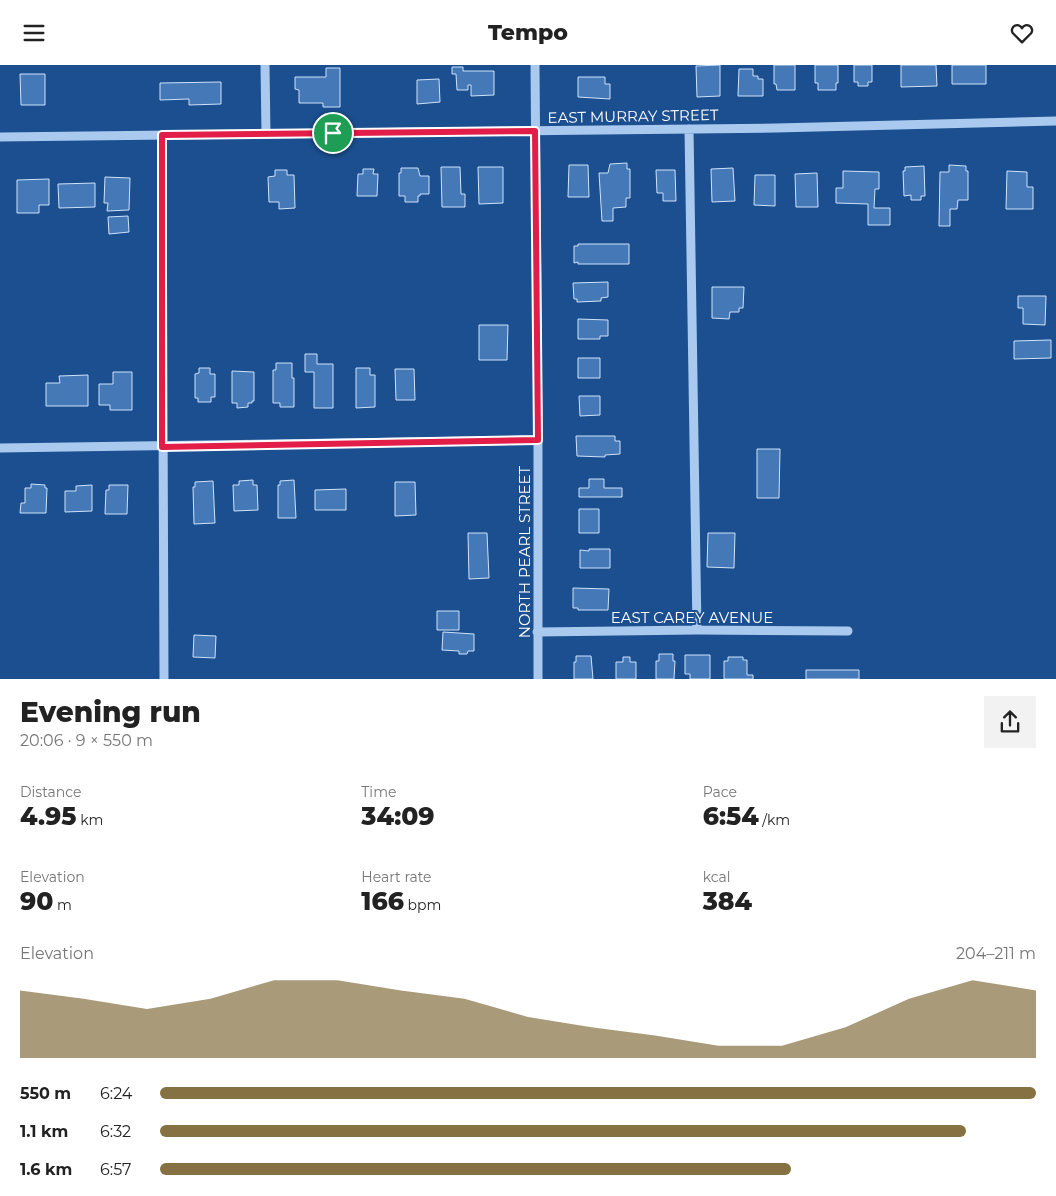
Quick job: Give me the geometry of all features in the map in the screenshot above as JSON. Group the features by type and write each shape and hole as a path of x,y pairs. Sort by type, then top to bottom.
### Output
{"street":[{"path":"265,65 266,134"},
{"name":"NORTH PEARL STREET","path":"534,65 538,440 538,679"},
{"name":"EAST MURRAY STREET","path":"0,137 689,129 1056,121"},
{"path":"689,129 697,630"},
{"path":"162,135 164,679"},
{"path":"0,449 538,440"},
{"name":"EAST CAREY AVENUE","path":"537,632 848,631"}],"building":[{"path":"720,65 720,96 697,97 696,66"},
{"path":"774,65 795,65 795,90 777,90 776,84 774,84"},
{"path":"815,65 838,65 836,90 818,90 818,83 815,83"},
{"path":"854,65 872,65 872,82 868,82 868,86 858,86 858,82 854,82"},
{"path":"901,65 936,65 937,86 901,87"},
{"path":"952,65 986,65 986,84 952,84"},
{"path":"452,67 463,67 463,71 494,71 494,95 471,96 471,85 468,85 468,90 457,90 456,74 452,74"},
{"path":"326,68 340,68 340,107 323,107 323,103 299,103 299,90 295,89 295,77 326,77"},
{"path":"739,69 753,69 753,76 763,79 763,96 738,96"},
{"path":"20,74 45,74 45,105 21,105"},
{"path":"578,77 605,77 605,84 610,84 610,99 578,97"},
{"path":"439,79 440,102 417,104 417,80"},
{"path":"221,82 221,104 189,105 189,99 160,100 160,83"},
{"path":"627,163 627,169 630,169 630,198 626,198 626,207 613,208 613,221 602,221 599,173 608,173 610,164"},
{"path":"569,165 588,165 589,197 568,197"},
{"path":"949,165 966,166 966,171 968,171 968,200 958,200 957,209 950,209 950,226 939,226 940,172 949,172"},
{"path":"924,166 925,196 921,196 921,200 911,200 911,195 904,196 903,171 905,171 905,167"},
{"path":"441,167 460,167 461,194 465,194 465,207 442,207"},
{"path":"478,167 503,167 503,203 479,204"},
{"path":"401,168 418,168 420,176 429,176 429,194 420,194 418,202 405,202 405,196 399,196 399,173 401,173"},
{"path":"733,168 735,201 712,202 711,169"},
{"path":"363,169 374,169 373,174 378,174 377,196 357,196 358,174 363,174"},
{"path":"275,170 287,170 287,175 294,175 295,208 279,209 279,202 269,202 268,177 275,176"},
{"path":"656,170 675,170 676,201 663,201 663,193 657,193"},
{"path":"843,171 879,172 879,189 875,189 874,208 890,208 890,225 868,225 868,204 836,203 836,188 843,188"},
{"path":"1007,171 1027,172 1027,187 1033,187 1033,209 1006,209"},
{"path":"817,173 818,207 796,207 795,174"},
{"path":"755,175 775,175 775,206 754,205"},
{"path":"105,177 130,178 129,210 107,211 108,203 104,203"},
{"path":"49,179 49,205 39,205 39,213 17,213 17,180"},
{"path":"95,183 95,207 59,208 58,184"},
{"path":"128,216 129,232 109,234 108,217"},
{"path":"578,244 629,244 629,264 574,263 574,246 578,246"},
{"path":"608,282 608,297 601,298 601,301 577,302 577,299 574,299 573,283"},
{"path":"712,287 744,287 743,308 739,308 739,312 730,312 729,319 712,318"},
{"path":"1018,296 1046,296 1045,325 1023,324 1023,308 1018,308"},
{"path":"578,319 608,320 608,336 600,336 600,339 578,339"},
{"path":"479,325 508,325 507,360 479,360"},
{"path":"1051,340 1051,358 1014,359 1014,341"},
{"path":"305,354 317,354 317,364 333,364 333,408 314,408 314,372 305,372"},
{"path":"578,358 600,358 600,378 578,378"},
{"path":"276,363 292,363 294,407 280,407 280,403 273,403 273,370 276,370"},
{"path":"199,368 210,368 210,374 215,374 215,397 211,397 211,402 198,402 198,398 195,398 195,374 199,373"},
{"path":"356,368 370,368 370,375 375,375 375,407 356,408"},
{"path":"395,369 414,369 415,400 396,400"},
{"path":"232,371 254,372 254,401 248,403 248,407 237,408 237,403 232,403"},
{"path":"113,372 132,372 132,410 110,410 110,405 99,405 99,384 113,384"},
{"path":"88,375 88,406 46,406 46,383 60,383 59,376"},
{"path":"579,396 600,396 600,415 580,416"},
{"path":"576,436 615,436 615,441 620,441 620,454 605,455 605,457 577,456"},
{"path":"757,449 780,449 779,498 757,498"},
{"path":"589,479 604,479 604,488 622,488 622,497 579,497 579,488 589,488"},
{"path":"253,480 253,485 257,485 258,510 234,511 233,485 239,485 239,481"},
{"path":"294,480 296,518 278,518 278,485 280,485 280,481"},
{"path":"213,481 215,523 194,524 193,487 195,487 195,482"},
{"path":"395,482 415,482 416,515 395,516"},
{"path":"31,484 45,485 45,488 47,488 46,513 20,513 21,503 25,503 25,488 31,488"},
{"path":"92,485 92,511 65,512 65,491 76,491 76,486"},
{"path":"109,485 128,485 127,514 105,514 106,490 109,490"},
{"path":"346,489 346,510 315,510 315,490"},
{"path":"579,509 599,509 599,533 579,533"},
{"path":"468,533 487,533 489,578 469,579"},
{"path":"708,533 735,533 734,568 707,567"},
{"path":"589,549 610,549 610,568 580,568 580,550 589,551"},
{"path":"573,588 609,589 608,610 578,610 578,608 573,608"},
{"path":"437,611 459,611 459,630 437,630"},
{"path":"443,632 474,634 474,651 468,651 467,654 459,654 459,651 442,650"},
{"path":"194,635 216,636 215,658 193,657"},
{"path":"659,654 673,654 673,661 675,661 674,679 656,679 656,661 659,661"},
{"path":"685,655 710,655 710,679 690,679 690,674 685,674"},
{"path":"576,656 591,656 593,679 574,679"},
{"path":"623,657 630,657 630,662 636,662 636,679 616,679 616,662 623,662"},
{"path":"728,657 743,657 743,660 747,660 747,675 753,675 753,679 724,679 724,661 728,661"},
{"path":"806,670 859,670 859,679 806,679"}],"route":[{"path":"535,131 538,440 162,447 162,135 333,133 535,131"}]}
